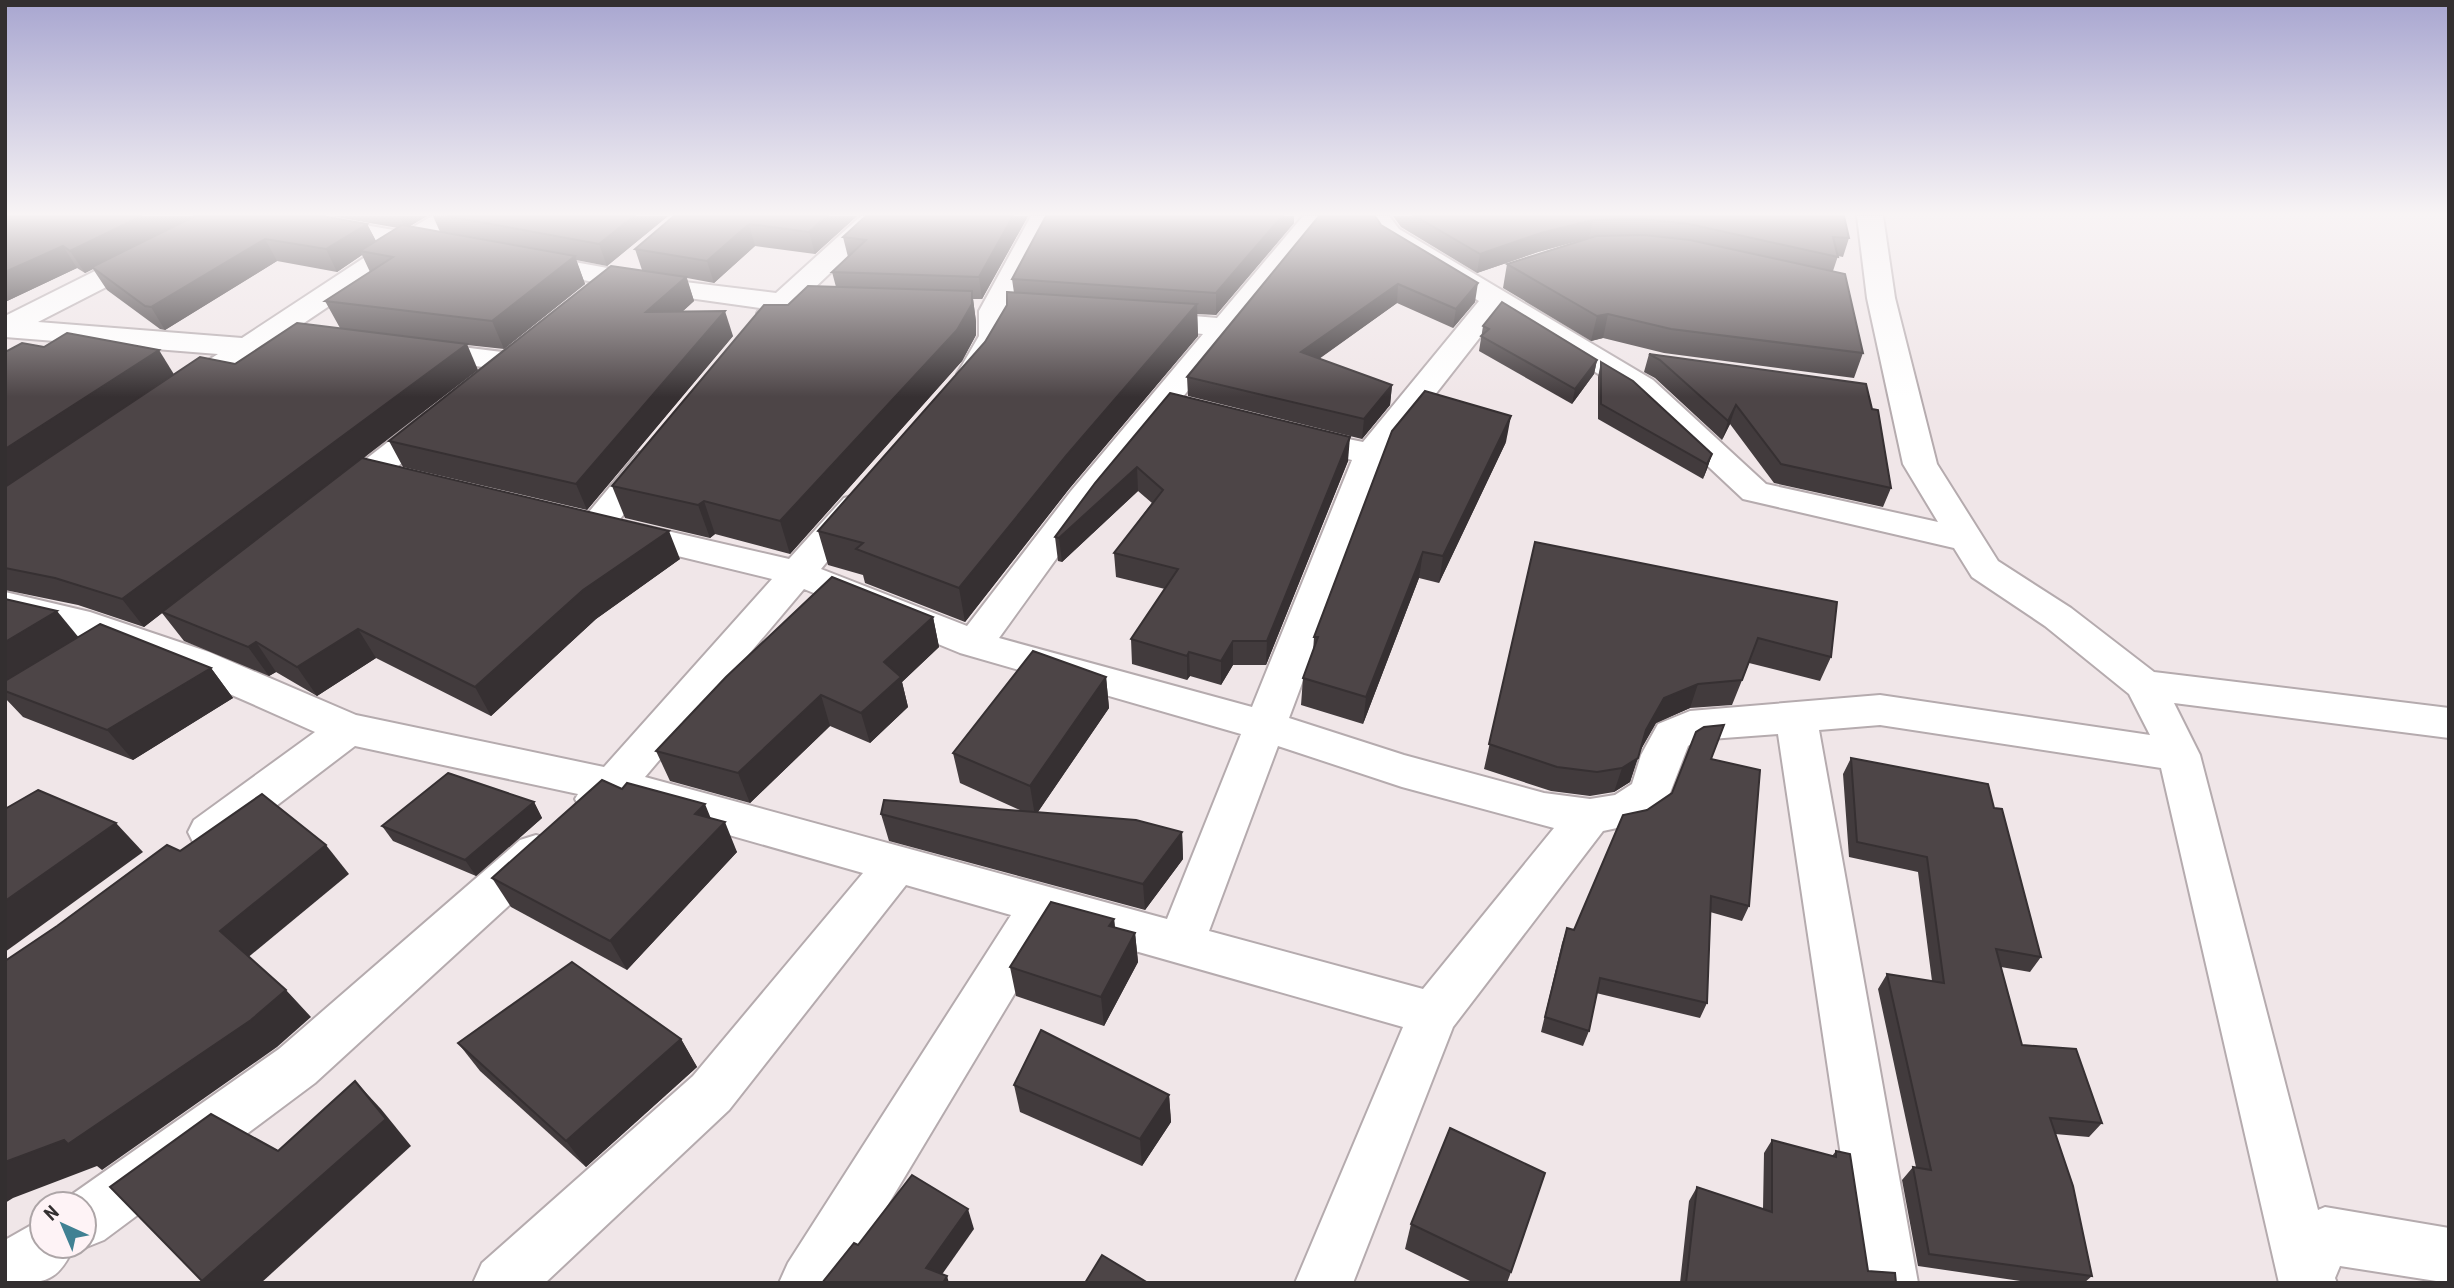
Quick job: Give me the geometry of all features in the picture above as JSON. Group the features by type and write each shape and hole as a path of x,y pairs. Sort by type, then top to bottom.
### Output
{"street":[{"path":"5,327 106,276"},
{"path":"155,409 353,276"},
{"path":"603,276 779,304 872,307"},
{"path":"752,335 779,304 810,276"},
{"path":"950,398 977,367 994,336 993,311 1012,276"},
{"path":"974,644 1083,498 1175,406 1224,327 1267,276"},
{"path":"1474,276 1494,286 1567,342 1642,387 1755,492 1966,539"},
{"path":"1868,276 1868,295 1891,396 1920,464 1985,569 2058,617 2144,685 2179,755 2308,1280"},
{"path":"582,303 613,278"},
{"path":"1180,945 1371,454 1494,286"},
{"path":"1115,319 1224,327"},
{"path":"5,327 258,339 309,337"},
{"path":"1567,342 1664,365"},
{"path":"318,513 521,353 390,347"},
{"path":"596,526 666,441"},
{"path":"1319,441 1371,454"},
{"path":"370,472 410,481"},
{"path":"98,1210 298,1066 613,785 878,480"},
{"path":"556,516 797,573 974,644 1266,726 1402,771 1544,810 1590,816 1625,811 1650,794 1662,755 1673,735 1690,726 1880,710 2179,755"},
{"path":"5,605 77,621 195,662 348,729 613,785 1433,1014"},
{"path":"2144,685 2449,723"},
{"path":"1796,717 1889,1283"},
{"path":"181,854 348,729"},
{"path":"1324,1283 1433,1014 1590,816"},
{"path":"502,1283 711,1093 897,864"},
{"path":"808,1283 1042,906"},
{"path":"2308,1280 2325,1235 2449,1256"},
{"path":"5,1274 28,1258"}],"building":[{"path":"104,276 203,276 151,307 145,306"},
{"path":"363,276 549,276 492,321 325,301"},
{"path":"598,276 686,277 646,312 725,311 576,484 389,441"},
{"path":"1014,276 1230,276 1216,293 1012,279"},
{"path":"1270,276 1466,276 1478,283 1456,309 1398,284 1301,352 1392,385 1364,419 1187,377"},
{"path":"1528,276 1845,276 1863,353 1671,329 1608,314 1597,316"},
{"path":"808,286 972,291 972,304 957,330 780,521 704,501 698,505 612,486 764,305 788,305"},
{"path":"1007,292 1197,304 1066,456 959,588 856,549 863,543 818,531 985,342 1007,305"},
{"path":"1502,302 1597,360 1575,389 1481,336 1489,329 1483,326"},
{"path":"297,323 467,344 122,599 55,578 5,568 5,487 200,357 235,364"},
{"path":"67,333 159,350 5,449 5,352 22,343 44,347"},
{"path":"1649,354 1866,384 1872,409 1878,410 1891,488 1781,464 1736,405 1728,421 1660,360"},
{"path":"1601,362 1633,381 1712,454 1707,464 1601,404"},
{"path":"1425,391 1511,416 1443,556 1423,552 1366,697 1303,678 1318,637 1314,637 1392,431"},
{"path":"1170,393 1350,437 1267,641 1233,641 1221,661 1189,652 1187,656 1131,639 1178,569 1114,553 1163,490 1137,467 1059,538 1055,537 1095,483"},
{"path":"362,458 669,531 583,590 475,687 358,629 297,667 256,642 248,647 162,612"},
{"path":"1535,542 1837,602 1831,657 1758,638 1742,680 1698,684 1664,698 1646,730 1638,758 1622,768 1597,772 1557,767 1489,744"},
{"path":"832,577 933,617 884,662 901,677 861,713 821,695 738,773 656,751 726,677"},
{"path":"5,599 57,611 5,642"},
{"path":"100,624 211,668 107,730 5,691 5,681"},
{"path":"1033,651 1106,677 1030,786 953,753"},
{"path":"1724,725 1711,759 1760,770 1749,906 1711,896 1707,1003 1600,978 1589,1031 1545,1017 1567,928 1574,930 1623,815 1647,810 1672,793 1696,732 1704,727"},
{"path":"1851,758 1988,784 1994,808 2002,809 2041,957 1996,949 2022,1045 2076,1049 2102,1123 2050,1118 2073,1186 2092,1276 1929,1254 1913,1167 1931,1170 1887,974 1944,983 1927,857 1857,842"},
{"path":"448,773 534,802 465,860 382,826"},
{"path":"602,780 622,789 627,783 705,804 695,814 725,822 610,941 492,878"},
{"path":"38,790 116,823 5,901 5,809"},
{"path":"262,794 326,845 220,931 286,990 251,1020 68,1144 64,1140 5,1162 5,961 167,845 180,851"},
{"path":"884,800 1136,820 1182,832 1143,884 881,814"},
{"path":"1051,902 1114,919 1109,926 1135,933 1101,997 1010,967"},
{"path":"572,962 681,1039 566,1141 458,1043"},
{"path":"1041,1030 1169,1095 1140,1139 1014,1085"},
{"path":"355,1081 386,1119 202,1281 110,1187 211,1114 278,1151"},
{"path":"1450,1128 1545,1173 1511,1272 1411,1224"},
{"path":"1772,1140 1836,1157 1836,1151 1850,1154 1868,1271 1895,1273 1896,1283 1686,1283 1697,1187 1772,1212"},
{"path":"912,1175 968,1209 926,1268 947,1276 943,1283 822,1283 854,1243 858,1245"},
{"path":"1102,1255 1148,1283 1085,1283"}]}
